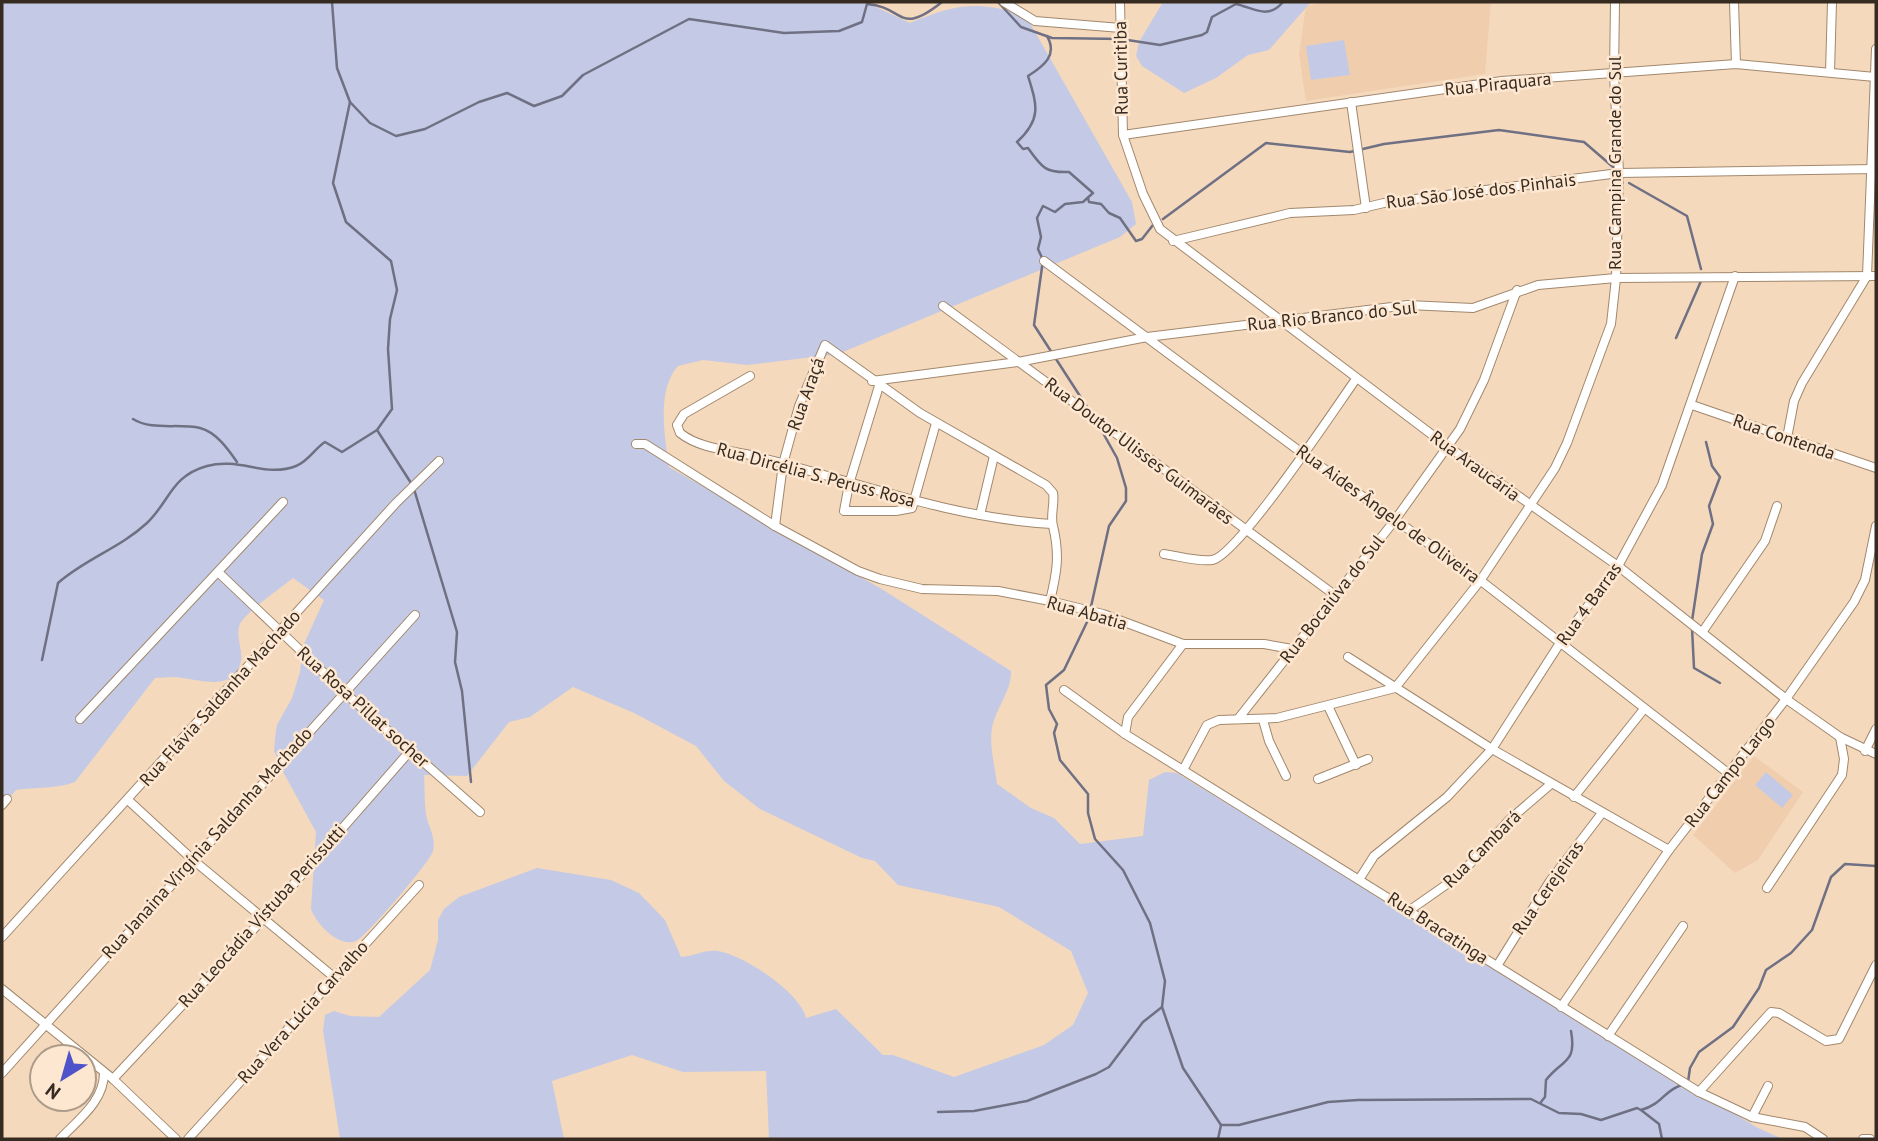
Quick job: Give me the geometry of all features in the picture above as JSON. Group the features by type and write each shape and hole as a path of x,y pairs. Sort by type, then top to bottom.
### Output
{"street":[{"path":"1004,2 1035,21 1121,28"},
{"name":"Rua Curitiba","path":"1120,2 1123,135"},
{"name":"Rua Campina Grande do Sul","path":"1395,688 1480,581 1530,505 1567,443 1603,352 1611,324 1616,278 1619,173 1614,74 1615,2"},
{"path":"1734,2 1736,64"},
{"path":"1830,72 1832,2"},
{"path":"1787,438 1794,401 1802,383 1872,276 1876,49"},
{"name":"Rua Piraquara","path":"1123,135 1502,81 1736,64 1875,77"},
{"path":"1351,102 1366,208"},
{"name":"Rua Araucária","path":"1123,135 1143,194 1160,229 1173,241 1447,446 1618,566 1786,699 1840,737 1876,754"},
{"name":"Rua São José dos Pinhais","path":"1173,241 1290,213 1366,208 1619,173 1874,169"},
{"name":"Rua Aides Ângelo de Oliveira","path":"1044,261 1302,453 1480,581 1728,773"},
{"name":"Rua 4 Barras","path":"1360,878 1374,856 1447,797 1492,749 1560,643 1618,566 1657,495 1692,405 1735,276"},
{"name":"Rua Rio Branco do Sul","path":"875,383 1018,362 1147,337 1408,305 1473,308 1517,290 1538,285 1616,278 1872,276"},
{"name":"Rua Bocaiúva do Sul","path":"1238,719 1395,520 1473,407 1517,290"},
{"name":"Rua Doutor Ulisses Guimarães","path":"943,306 1336,596"},
{"name":"Rua Araçá","path":"775,526 783,464 799,406 825,345 875,383"},
{"name":"Rua Dircélia S. Peruss Rosa","path":"750,376 684,414 677,425 680,433 697,443 916,502 1018,522 1052,524"},
{"path":"1164,554 1213,560 1223,555 1247,531 1356,379"},
{"path":"936,423 916,502 912,508 896,511 843,510 875,383 936,423 1046,485 1053,493 1052,524 1058,536 1056,576 1050,601"},
{"name":"Rua Contenda","path":"1692,405 1876,468"},
{"path":"636,444 645,444 775,526"},
{"path":"980,515 994,456"},
{"name":"Rua Flávia Saldanha Machado","path":"2,937 396,503 439,461"},
{"path":"80,719 283,502"},
{"path":"1703,631 1765,541 1777,506"},
{"name":"Rua Abatia","path":"775,526 858,571 922,589 978,589 1050,601 1103,614 1183,644 1264,644 1292,649"},
{"name":"Rua Campo Largo","path":"1561,1007 1669,850 1786,699 1854,602 1865,580 1876,526"},
{"name":"Rua Rosa Pillat socher","path":"218,572 344,692 480,812"},
{"name":"Rua Janaina Virgínia Saldanha Machado","path":"2,1073 192,859 415,615"},
{"path":"1125,734 1128,717 1183,644"},
{"path":"1348,657 1492,749 1669,850"},
{"path":"1183,770 1207,725 1219,720 1263,720 1395,688"},
{"name":"Rua Bracatinga","path":"1065,690 1125,734 1360,878 1699,1092 1752,1117 1805,1127 1823,1139"},
{"path":"1328,706 1356,765"},
{"path":"1574,797 1644,709"},
{"path":"1263,720 1286,776"},
{"path":"1865,751 1876,729"},
{"path":"1767,888 1842,775 1844,758 1840,737"},
{"name":"Rua Leocádia Vistuba Perissutti","path":"113,1079 263,919 410,751"},
{"path":"1318,779 1368,759"},
{"name":"Rua Cambará","path":"1410,910 1460,875 1509,820 1551,784"},
{"path":"128,800 192,859 335,978"},
{"name":"Rua Cerejeiras","path":"1497,966 1550,881 1602,813"},
{"name":"Rua Vera Lúcia Carvalho","path":"188,1139 419,885"},
{"path":"1608,1036 1684,926"},
{"path":"1699,1092 1772,1012 1779,1013 1826,1041 1839,1039 1876,965"},
{"path":"2,989 113,1079 176,1139"},
{"path":"60,1139 99,1097 104,1087 104,1073"},
{"path":"1752,1117 1768,1086"},
{"path":"1863,1139 1870,1139"}],"shaded area":[{"path":"2,2 865,2 910,23 967,6 994,8 1026,16 1132,202 1136,224 1120,237 838,354 747,365 703,360 678,366 671,376 664,401 664,429 669,467 880,588 1011,671 1009,685 991,735 997,784 1031,808 1054,818 1080,844 1143,836 1149,780 1165,772 1177,773 1758,1128 1783,1139 769,1139 766,1071 683,1072 632,1055 552,1081 564,1139 340,1139 323,1031 325,1015 334,1011 350,1016 379,1017 430,970 438,940 438,920 444,909 459,897 537,868 611,880 639,893 665,920 681,957 713,951 729,954 756,967 783,987 802,1008 806,1018 836,1009 883,1055 893,1055 954,1077 1044,1045 1073,1025 1088,993 1071,951 999,907 898,885 875,861 862,858 760,809 724,781 696,746 634,713 573,687 530,717 509,722 467,776 424,775 426,814 434,843 430,858 398,898 362,936 349,942 335,938 318,921 311,909 316,832 274,751 277,725 292,698 300,672 303,646 324,600 293,578 240,624 238,633 241,661 232,677 216,682 175,677 155,678 75,782 54,787 16,790 2,807"},
{"path":"1163,2 1311,2 1269,50 1248,55 1216,78 1184,93 1142,66 1136,56 1139,42"},
{"path":"1331,2 1491,2 1485,74 1306,101 1299,54 1306,6"},
{"path":"1344,40 1350,75 1311,80 1306,46"},
{"path":"1754,756 1803,792 1758,860 1735,873 1693,835"},
{"path":"1766,772 1793,795 1782,808 1755,785"}],"waterway":[{"path":"332,2 337,68 350,102 370,123 396,136 425,129 479,102 507,93 534,106 562,96 583,75 689,19 784,33 839,31 862,22 867,4 879,6 909,19 917,18 942,2"},
{"path":"998,2 1021,27 1052,38 1121,39 1160,45 1202,35 1207,32 1212,17 1236,4 1266,12 1283,2"},
{"path":"1047,36 1051,49 1048,59 1028,76 1034,95 1034,119 1017,142 1023,149 1028,148 1045,168 1069,172 1093,193 1083,202 1065,204 1055,212 1043,206 1037,218 1041,237 1038,249 1043,260 1034,325 1089,410"},
{"path":"42,660 58,583 137,532 155,515 172,490 186,476 195,470 219,464 285,469 301,464 325,442 342,452 377,430 392,409 388,349 390,319 397,290 391,261 346,222 333,183 350,102"},
{"path":"1163,219 1266,143 1350,152 1384,144 1499,130 1584,142 1613,167"},
{"path":"1629,183 1687,216 1701,269"},
{"path":"1088,198 1089,202 1101,204 1109,213 1120,218 1136,241 1142,239 1153,225"},
{"path":"1676,338 1701,281"},
{"path":"133,419 148,425 206,430 221,442 237,462"},
{"path":"1098,424 1117,458 1126,488 1126,501 1109,526 1088,620 1064,670 1046,685 1049,709 1057,724 1054,733 1060,760 1088,794 1088,813 1095,839 1123,870 1150,923 1165,981 1162,1007 1183,1068 1221,1125 1218,1139"},
{"path":"377,430 411,483"},
{"path":"1692,621 1702,554 1713,524 1709,506 1720,477 1712,466 1706,442"},
{"path":"414,489 457,632 455,662 462,691 471,782"},
{"path":"1692,628 1694,668 1720,683"},
{"path":"1688,1082 1690,1068 1699,1052 1733,1027 1759,988 1766,970 1791,953 1812,930 1831,877 1845,864 1876,866"},
{"path":"938,1112 974,1111 1027,1101 1096,1074 1109,1067 1143,1022 1162,1007"},
{"path":"1541,1102 1545,1097 1546,1080 1570,1055 1571,1031"},
{"path":"1221,1125 1239,1125 1328,1102 1358,1100 1531,1099 1559,1113 1581,1114 1601,1120 1648,1107 1682,1085"},
{"path":"1641,1110 1659,1124 1662,1139"}]}
